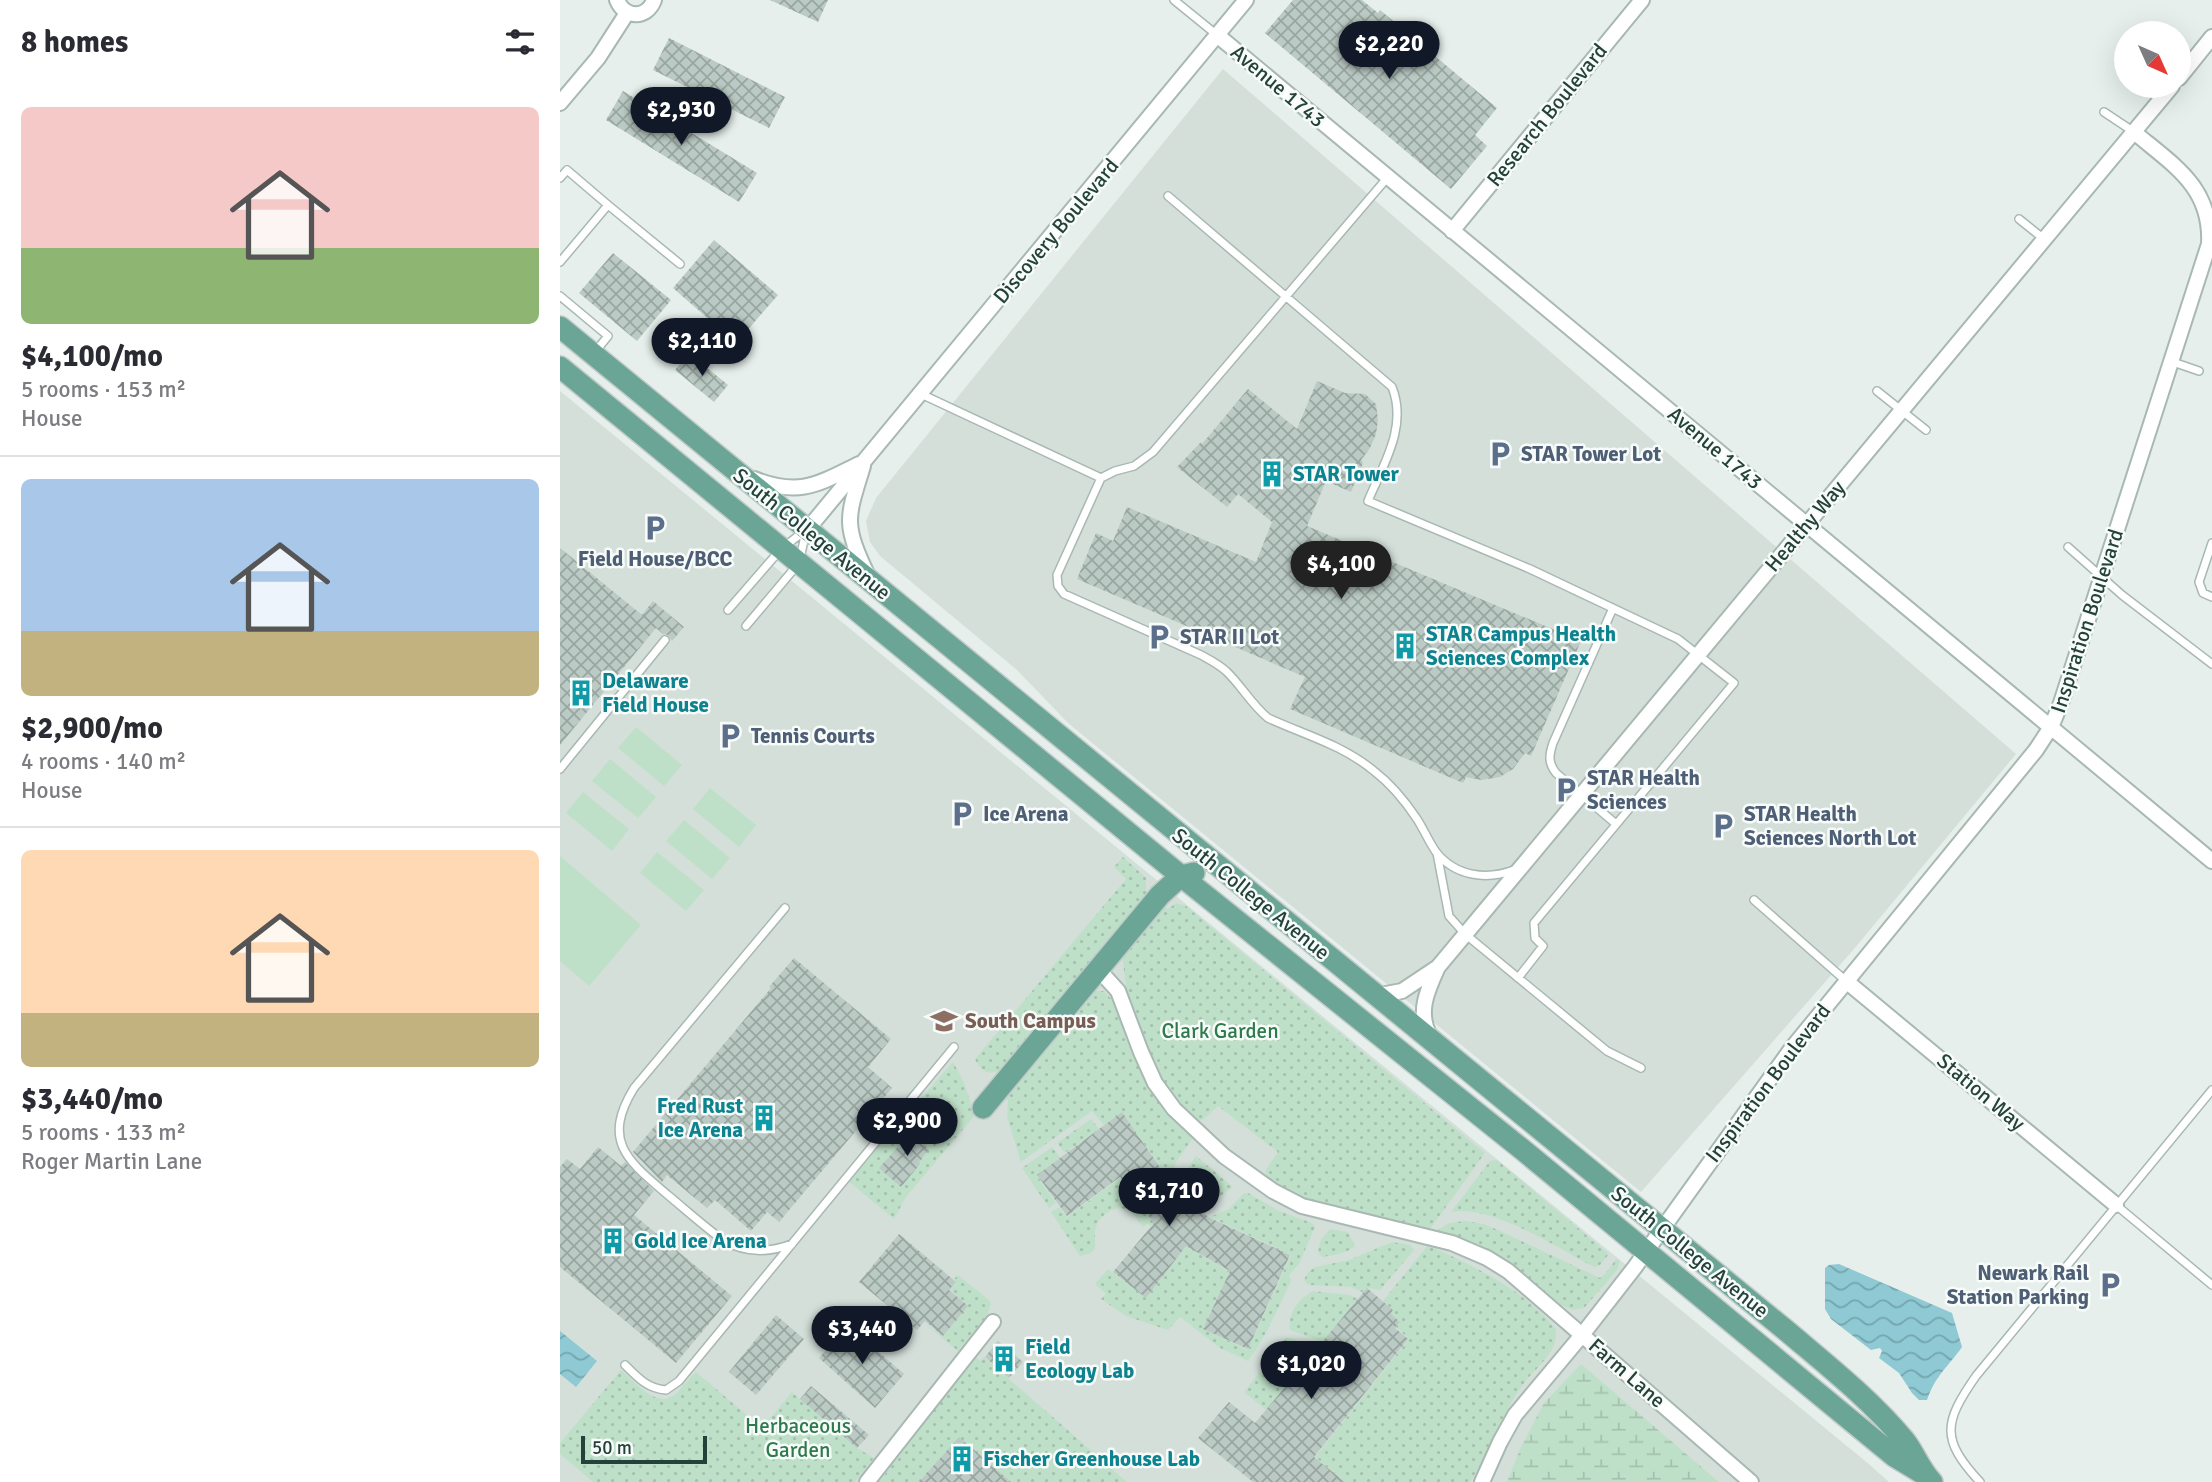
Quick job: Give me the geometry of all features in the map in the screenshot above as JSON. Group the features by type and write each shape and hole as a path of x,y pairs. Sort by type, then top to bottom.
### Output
{"main road":[{"name":"South College Avenue","path":"560,327 1845,1380 1906,1443 1929,1479"},
{"name":"South College Avenue","path":"560,368 1181,876 1442,1083 1894,1456 1929,1479"},
{"path":"983,1108 1160,895 1181,876 1220,868"}],"street":[{"path":"617,0 622,10 639,15 645,13 654,0"},
{"name":"Discovery Boulevard","path":"807,530 1246,0"},
{"name":"Research Boulevard","path":"1452,231 1642,0"},
{"path":"560,103 597,58 627,13"},
{"name":"Avenue 1743","path":"1217,35 2212,861"},
{"path":"2191,63 2212,37"},
{"name":"Healthy Way","path":"1434,1043 1427,1031 1423,1014 1428,989 1438,967 2162,98"},
{"name":"Inspiration Boulevard","path":"1647,1251 1748,1108 1846,981 2036,750 2051,727 2205,259 2210,226 2201,197 2190,182 2134,132"},
{"name":"Discovery Boulevard","path":"737,472 774,487 803,488 864,462"},
{"name":"Discovery Boulevard","path":"864,462 851,506 849,523 853,542 871,582"},
{"name":"Healthy Way","path":"1375,996 1402,991 1438,967"},
{"path":"1098,969 1118,992 1155,1083 1174,1109 1224,1156 1273,1191 1302,1206 1452,1243 1487,1258 1508,1271 1582,1335 1515,1415 1482,1482"},
{"name":"Station Way","path":"1846,981 2116,1205"},
{"name":"Farm Lane","path":"1647,1251 1582,1335 1751,1482"},
{"path":"867,1482 993,1322"}],"lane":[{"path":"1174,0 1217,35"},
{"path":"2104,112 2134,132"},
{"path":"560,178 567,170 680,264"},
{"path":"1388,177 1153,452 1134,466 1101,478 1057,575 1058,586 1065,594 1201,655 1228,673 1257,709 1268,718 1351,753 1377,772 1400,796 1448,864 1475,876 1499,875 1522,867"},
{"path":"1168,196 1392,387 1398,411 1398,428 1368,501 1515,563 1678,639 1734,683 1534,923 1535,938 1543,946 1518,978"},
{"path":"560,262 608,205"},
{"path":"2018,219 2044,239"},
{"path":"560,310 563,299 608,336 593,354"},
{"path":"2170,361 2199,370"},
{"path":"1877,391 1926,430"},
{"path":"921,394 1101,478"},
{"path":"728,610 781,549 807,530"},
{"path":"746,626 799,563 807,530"},
{"path":"2212,543 2199,582 2203,593 2212,597"},
{"path":"2068,547 2122,595 2212,664"},
{"path":"1613,608 1549,755 1550,766 1616,824"},
{"path":"560,769 665,640"},
{"path":"1437,852 1449,916 1465,934 1607,1051 1642,1068"},
{"path":"1754,900 1846,981"},
{"path":"785,908 634,1088 620,1116 619,1130 623,1149 635,1166 724,1241 738,1249 751,1251 767,1251 792,1244"},
{"path":"625,1365 647,1385 666,1390 685,1373 954,1047"},
{"path":"1980,1482 1964,1464 1950,1432 1956,1405 1985,1365 2212,1090"},
{"path":"2116,1205 2212,1285"}],"shaded area":[{"path":"1223,69 2016,754 1854,949 1641,1192 1068,723 1017,670 880,556 870,542 866,521 876,498"},
{"name":"South Campus","path":"560,391 1870,1465 1889,1482 560,1482"}],"green space":[{"path":"636,727 682,765 664,786 618,748"},
{"path":"610,759 656,797 638,818 592,781"},
{"path":"710,788 756,825 739,847 693,809"},
{"path":"583,792 629,829 612,851 566,813"},
{"path":"684,820 730,858 712,879 666,841"},
{"path":"657,852 704,890 686,911 640,873"},
{"path":"560,856 641,925 589,986 560,961"},
{"path":"1123,857 1146,878 1146,891 1151,895 1005,1069 987,1072 975,1059 1126,879 1114,867"},
{"name":"Clark Garden","path":"1176,903 1186,906 1485,1153 1430,1229 1306,1200 1278,1187 1265,1171 1278,1152 1218,1106 1198,1121 1192,1119 1172,1097 1152,1065 1128,1000 1122,956 1163,905 1168,909"},
{"path":"1093,991 1103,991 1114,1003 1130,1049 1147,1084 1162,1105 1193,1138 1176,1162 1170,1181 1122,1112 1104,1125 1092,1111 1021,1162 1007,1117 1008,1100 1005,1098"},
{"path":"953,1062 963,1080 975,1115 906,1197 894,1219 848,1181"},
{"path":"1091,1119 1099,1129 1065,1153 1057,1143"},
{"path":"1052,1147 1060,1157 1037,1176 1056,1203 1049,1208 1022,1168"},
{"path":"1196,1156 1233,1187 1214,1201 1205,1203 1195,1193 1184,1188 1189,1166"},
{"path":"1497,1160 1609,1254 1599,1266 1594,1267 1504,1221 1467,1211 1451,1212 1490,1161"},
{"path":"1120,1178 1154,1223 1143,1227 1132,1212 1119,1207 1098,1222 1094,1250 1080,1256 1051,1212 1059,1207 1067,1217"},
{"path":"1244,1193 1279,1211 1312,1223 1315,1227 1299,1264 1289,1275 1291,1281 1271,1322 1248,1361 1220,1348 1180,1317 1168,1330 1126,1316 1101,1299 1106,1294 1095,1284 1108,1269 1146,1298 1186,1246 1230,1272 1203,1329 1248,1350 1291,1255 1210,1217 1229,1209"},
{"path":"1465,1221 1484,1224 1600,1278 1616,1259 1620,1261 1617,1270 1584,1308 1573,1310 1558,1304 1532,1281 1497,1257 1435,1232 1449,1223"},
{"path":"1330,1229 1348,1232 1355,1246 1344,1252 1322,1257 1318,1252 1321,1239"},
{"path":"1392,1242 1410,1245 1414,1250 1380,1290 1368,1288 1364,1293 1352,1287 1311,1285 1304,1280 1308,1272 1315,1267 1349,1260"},
{"path":"1428,1245 1497,1280 1528,1301 1556,1329 1554,1345 1517,1394 1470,1482 1345,1482 1315,1457 1409,1339 1396,1327 1400,1322 1391,1314 1393,1310 1383,1301"},
{"path":"958,1275 991,1304 987,1316 958,1351 924,1323 943,1336 968,1306 950,1290"},
{"path":"1313,1291 1349,1295 1358,1299 1323,1342 1290,1330 1295,1307"},
{"path":"1287,1337 1317,1348 1266,1410 1244,1392"},
{"path":"975,1357 980,1361 984,1357 1127,1482 879,1482"},
{"path":"1581,1364 1719,1482 1507,1482 1520,1449 1544,1403"},
{"name":"Herbaceous Garden","path":"621,1370 647,1393 662,1399 677,1393 696,1372 755,1422 758,1433 792,1392 857,1448 874,1458 855,1482 593,1482 560,1454 560,1443"}],"water":[{"path":"1839,1264 1952,1313 1962,1347 1938,1378 1927,1400 1919,1400 1899,1373 1879,1358 1882,1351 1880,1348 1871,1350 1831,1319 1825,1309 1825,1268"},
{"path":"560,1331 597,1361 576,1387 560,1374"}],"building":[{"path":"770,0 828,0 818,22"},
{"path":"1293,0 1362,0 1378,13 1380,10 1497,108 1475,135 1487,146 1451,189 1265,33"},
{"path":"669,38 785,97 769,128 653,70"},
{"path":"623,91 757,173 739,202 606,120"},
{"path":"714,240 778,295 736,343 673,288"},
{"path":"613,253 671,300 637,341 579,293"},
{"path":"689,353 728,385 714,402 675,370"},
{"name":"STAR Campus Health Sciences Complex","path":"1317,381 1345,393 1365,394 1376,404 1378,420 1376,434 1361,460 1363,463 1351,492 1326,481 1307,526 1581,641 1531,756 1525,753 1513,769 1500,777 1481,780 1466,777 1463,783 1290,709 1305,677 1077,579 1096,533 1113,541 1127,507 1256,562 1272,522 1238,494 1227,507 1177,467 1201,442 1202,444 1248,389 1297,429"},
{"name":"Delaware Field House","path":"560,548 642,615 653,601 684,627 672,641 668,635 656,628 560,745"},
{"name":"Fred Rust Ice Arena","path":"794,958 891,1039 868,1067 892,1088 779,1222 767,1212 751,1231 715,1200 707,1208 667,1175 662,1182 633,1152"},
{"path":"1122,1112 1170,1182 1208,1217 1290,1255 1248,1349 1203,1329 1230,1271 1186,1246 1146,1298 1113,1272 1154,1223 1120,1177 1067,1216 1037,1175"},
{"path":"923,1129 933,1137 925,1146 929,1149 901,1187 879,1168 911,1135 915,1138"},
{"name":"Gold Ice Arena","path":"598,1147 621,1166 625,1162 654,1191 634,1215 732,1296 676,1363 560,1267 560,1167 567,1159 580,1169"},
{"path":"899,1234 956,1282 949,1290 968,1306 943,1336 925,1321 917,1330 859,1282"},
{"path":"1367,1288 1393,1310 1391,1314 1400,1322 1395,1328 1408,1339 1314,1457 1345,1482 1253,1482 1198,1438 1229,1402 1255,1423"},
{"path":"776,1315 804,1339 756,1395 729,1372"},
{"path":"848,1325 904,1374 875,1408 819,1358"},
{"name":"Field Ecology Lab","path":"998,1341 1023,1362 1009,1378 985,1357"},
{"path":"811,1386 869,1435 857,1448 800,1399"},
{"name":"Fischer Greenhouse Lab","path":"959,1437 1011,1482 919,1482"}],"place":[{"name":"STAR Tower Lot","path":"1500,454"},
{"name":"STAR Tower","path":"1272,474"},
{"name":"Field House/BCC","path":"655,528"},
{"name":"STAR II Lot","path":"1159,637"},
{"name":"STAR Campus Health Sciences Complex","path":"1405,646"},
{"name":"Delaware Field House","path":"581,693"},
{"name":"Tennis Courts","path":"730,736"},
{"name":"STAR Health Sciences","path":"1566,790"},
{"name":"Ice Arena","path":"962,814"},
{"name":"STAR Health Sciences North Lot","path":"1723,826"},
{"name":"South Campus","path":"944,1021"},
{"name":"Fred Rust Ice Arena","path":"764,1118"},
{"name":"Gold Ice Arena","path":"613,1241"},
{"name":"Newark Rail Station Parking","path":"2110,1285"},
{"name":"Field Ecology Lab","path":"1004,1359"},
{"name":"Fischer Greenhouse Lab","path":"962,1459"}]}
